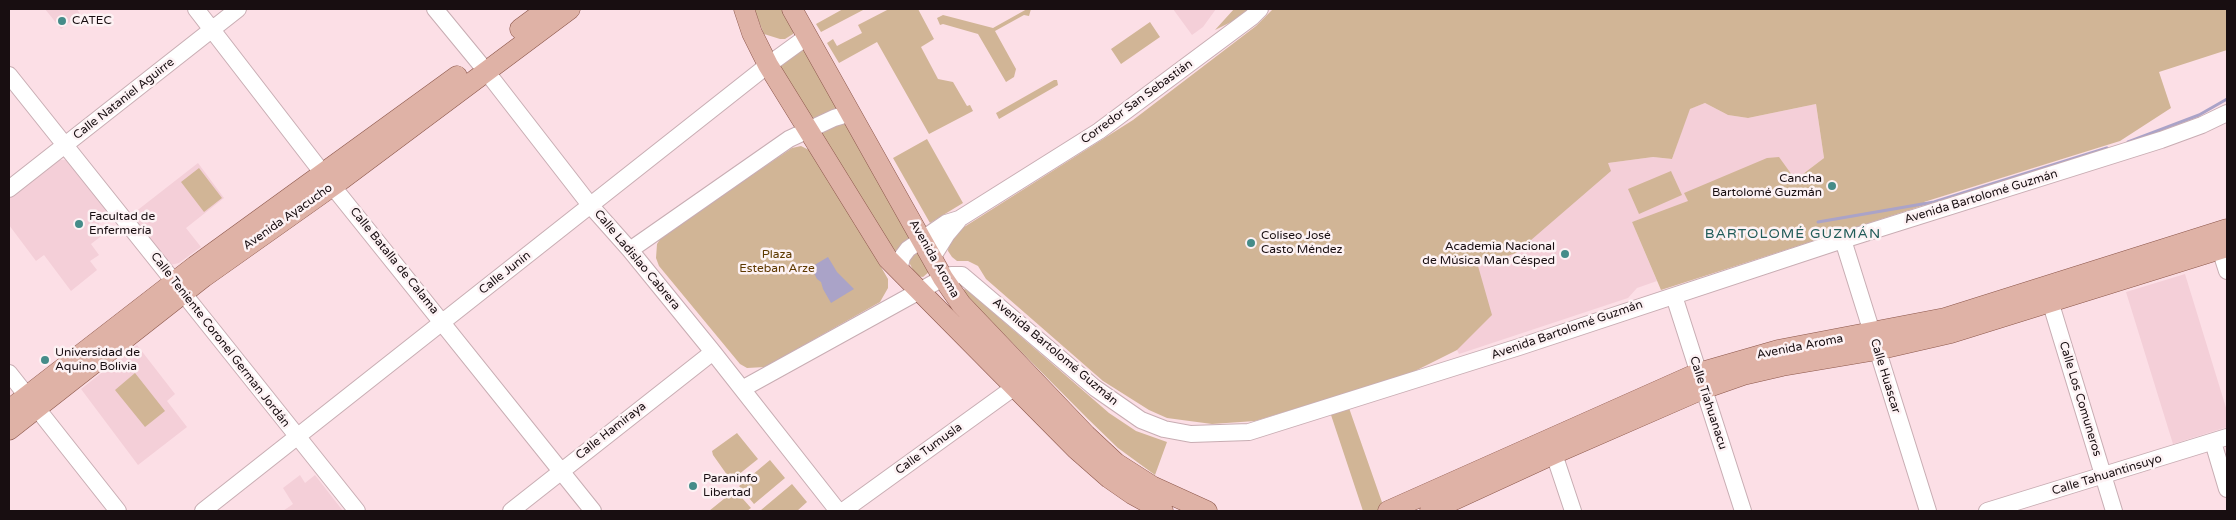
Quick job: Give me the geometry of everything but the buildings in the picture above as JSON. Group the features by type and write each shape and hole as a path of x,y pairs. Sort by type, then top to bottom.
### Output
{"main road":[{"name":"Avenida Ayacucho","path":"482,66 546,9"},
{"name":"Avenida Ayacucho","path":"9,430 32,401 179,288 482,66 570,9"},
{"name":"Avenida Aroma","path":"744,9 756,42 768,65 881,250 899,271 1016,386 1076,449 1109,478 1132,494 1163,511"},
{"name":"Avenida Aroma","path":"792,9 951,292 974,319 1086,435 1116,463 1172,496 1207,511"},
{"name":"Avenida Aroma","path":"2048,295 2227,228"},
{"name":"Avenida Aroma","path":"1388,511 1778,350 1875,342 1945,318 2048,295 2224,248"},
{"name":"Avenida Aroma","path":"1430,511 1554,454 1701,381"},
{"name":"Avenida Ayacucho","path":"9,410 32,401"}],"street":[{"name":"Calle Batalla de Calama","path":"196,9 328,179 593,511"},
{"name":"Calle Nataniel Aguirre","path":"9,189 238,9"},
{"name":"Calle Ladislao Cabrera","path":"435,9 482,66 590,205 630,250 713,352 838,511"},
{"name":"Corredor San Sebastián","path":"899,271 904,252 946,223 959,219 1099,132 1252,17 1260,9"},
{"name":"Calle Junín","path":"203,511 768,65 808,36"},
{"name":"Calle Teniente Coronel German Jordán","path":"9,75 357,511"},
{"path":"630,250 789,139 834,118 851,113"},
{"name":"Avenida Bartolomé Guzmán","path":"943,278 952,275 962,275 970,280 1095,388 1141,420 1164,429 1191,434 1249,432 1519,348 1843,240 2161,140 2202,125 2227,113"},
{"name":"Corredor San Sebastián","path":"932,258 959,219"},
{"name":"Calle Huascar","path":"1843,240 1928,511"},
{"path":"2224,248 2227,271"},
{"path":"742,389 921,292 943,278"},
{"name":"Calle Los Comuneros","path":"2048,295 2114,511"},
{"name":"Calle Tiahuanacu","path":"1674,296 1743,511"},
{"name":"Calle Hamiraya","path":"511,511 713,352"},
{"path":"9,373 118,511"},
{"name":"Calle Tumusla","path":"843,511 1016,386"},
{"path":"2220,439 2227,489"},
{"name":"Calle Tahuantinsuyo","path":"1987,511 2220,439"},
{"path":"1554,454 1573,511"}],"shaded area":[{"name":"CATEC","path":"45,9 77,9 80,14 61,29"},
{"path":"1173,9 1216,9 1203,27 1192,35"},
{"path":"1705,103 1728,115 1748,118 1816,104 1824,158 1799,177 1632,222 1657,281 1637,288 1628,298 1459,354 1457,350 1461,268 1608,163 1653,157 1672,159 1689,109"},
{"name":"Facultad de Enfermería","path":"58,160 68,160 109,213 98,225 104,234 91,244 99,255 90,261 97,270 71,291 44,255 36,261 9,225 9,197"},
{"path":"198,163 224,198 186,228 201,247 179,263 170,265 130,216"},
{"path":"828,257 837,272 854,289 831,303 811,267"},
{"path":"2185,274 2227,411 2227,427 2173,444 2126,292"},
{"path":"137,345 175,394 167,401 187,427 138,465 81,389"},
{"path":"300,475 305,483 315,475 343,511 283,511 293,504 283,488"}],"green space":[{"path":"754,9 785,9 794,30 793,34 785,39 780,39 764,34"},
{"path":"843,9 865,9 821,32 816,24"},
{"path":"889,9 918,9 934,39 921,47 938,79 953,82 967,106 970,105 973,111 929,134 877,42 839,63 827,43 833,39 837,46 862,33 858,25"},
{"path":"1027,9 1031,9 1029,16 1024,15 995,31 1016,69 1014,77 1006,82 978,34 943,24 940,25 937,18 943,15 993,28"},
{"path":"1234,9 1250,9 1243,16 1215,30"},
{"path":"1273,9 2227,9 2227,50 2159,72 2171,108 2120,141 1924,202 1928,204 1661,290 1632,222 1688,201 1684,193 1767,158 1779,157 1792,175 1799,177 1824,158 1816,104 1748,118 1728,115 1705,103 1690,109 1672,159 1653,157 1608,163 1611,171 1516,253 1478,266 1492,315 1457,350 1409,374 1255,421 1212,424 1167,418 1149,410 1103,381 986,279 978,266 968,261 957,261 952,257 948,251 949,240 961,229 1133,120 1256,26"},
{"path":"1150,22 1160,37 1121,64 1111,49"},
{"path":"805,49 841,109 813,121 780,67 780,62 796,51"},
{"path":"1057,80 1058,85 999,119 996,113"},
{"path":"846,122 913,238 896,255 821,133"},
{"path":"927,139 963,203 930,223 893,158"},
{"name":"Plaza Esteban Arze","path":"801,146 815,153 888,279 888,288 880,302 765,367 747,368 740,364 659,266 656,258 657,244 662,236 792,148"},
{"path":"199,168 222,198 204,212 181,182"},
{"path":"1671,171 1682,195 1639,214 1628,189"},
{"path":"920,253 930,271 923,277 916,276 909,262 910,257"},
{"path":"966,289 1109,413 1136,431 1167,442 1155,475 1118,448 1088,419 966,296 962,290"},
{"path":"135,373 165,411 145,427 115,390"},
{"path":"1349,408 1384,508 1375,511 1363,511 1331,415"},
{"path":"737,433 758,459 733,479 730,479 712,451"},
{"path":"770,460 785,478 754,504 739,486"},
{"path":"792,484 807,502 797,511 761,510"},
{"path":"735,490 751,508 747,511 709,511"}],"waterway":[{"path":"2128,142 2199,115 2227,99"},
{"path":"1818,222 1934,202 2107,148"}],"place":[{"name":"CATEC","path":"62,21"},
{"name":"Cancha Bartolomé Guzmán","path":"1832,186"},
{"name":"Facultad de Enfermería","path":"79,224"},
{"name":"Coliseo José Casto Méndez","path":"1251,243"},
{"name":"Academia Nacional de Música Man Césped","path":"1565,254"},
{"name":"Universidad de Aquino Bolivia","path":"45,360"},
{"name":"Paraninfo Libertad","path":"693,486"}],"district":[{"name":"BARTOLOMÉ GUZMÁN","path":"1793,234"}]}
